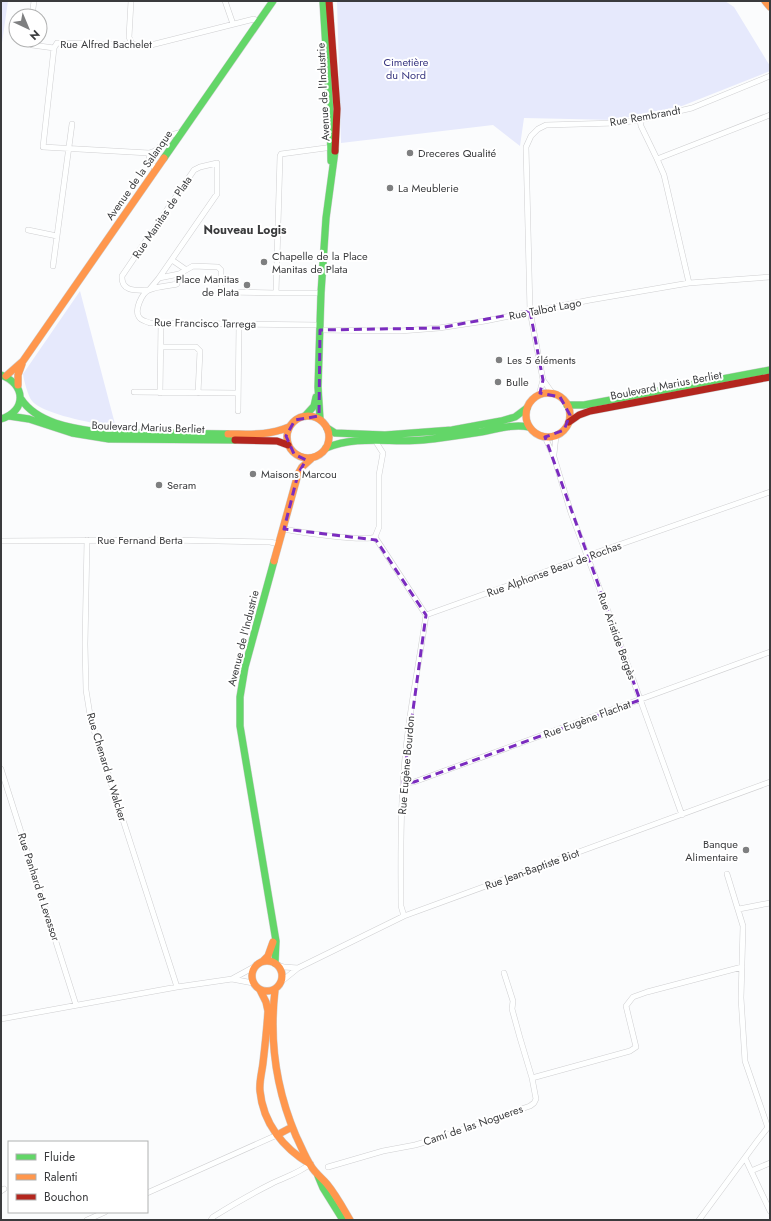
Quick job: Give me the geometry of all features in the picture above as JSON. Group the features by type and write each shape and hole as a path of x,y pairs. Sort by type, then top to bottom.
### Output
{"main road":[{"name":"Avenue de la Salanque","path":"18,385 18,375 23,361 273,1"},
{"name":"Avenue de l'Industrie","path":"320,419 318,387 321,293 326,218 331,181 337,109 332,86 323,1"},
{"name":"Avenue de l'Industrie","path":"329,1 332,86"},
{"path":"765,1 770,7"},
{"name":"Avenue de la Salanque","path":"4,375 23,361"},
{"name":"Boulevard Marius Berliet","path":"568,405 584,405 770,370"},
{"path":"4,375 11,378 18,385 21,392 19,406 15,412 9,416"},
{"name":"Boulevard Marius Berliet","path":"569,422 579,415 590,411 770,376"},
{"name":"Avenue de l'Industrie","path":"305,416 314,406 318,387"},
{"path":"326,448 338,443 352,441 376,442 422,440 460,436 518,424 529,427 539,435 545,437 556,436 564,430 569,422 570,415 568,405 560,397 546,393 539,395 532,400 527,408 515,417 452,430 385,435 345,434 335,432 327,428"},
{"name":"Boulevard Marius Berliet","path":"21,399 28,409 41,416 77,428 98,432 263,434 276,432 289,427"},
{"path":"527,408 526,414 529,427"},
{"name":"Boulevard Marius Berliet","path":"1,418 9,416 24,416 60,430 85,437 124,439 277,440 288,445"},
{"path":"305,416 313,416 320,419 327,428 329,434 329,442 326,448 320,455 311,458 302,458 294,454 288,445 286,436 289,427 295,420 305,416"},
{"name":"Avenue de l'Industrie","path":"276,964 276,941 240,726 240,697 245,667 298,474 298,461 294,454"},
{"name":"Avenue de l'Industrie","path":"298,474 302,467 311,458"},
{"name":"Avenue de l'Industrie","path":"263,961 268,956 271,949 273,927"},
{"path":"310,1164 292,1153 276,1135 262,1103 260,1089 268,1011 266,1002 260,990 253,983 251,978 254,967 263,961 269,961 276,964 281,970 282,975 282,981 275,990 272,1008 274,1058 283,1104 292,1127 310,1164 328,1184 350,1220"},
{"path":"260,990 265,992 275,990"},
{"path":"276,1135 292,1127"},
{"path":"317,1172 323,1188 343,1220"}],"street":[{"path":"131,1 129,38 130,42 134,45"},
{"path":"225,1 233,24"},
{"name":"Rue Alfred Bachelet","path":"70,148 43,147 54,48 57,43 134,45 160,44 254,19 258,23"},
{"path":"48,47 54,48"},
{"name":"Rue Rembrandt","path":"530,312 526,147 531,136 538,129 546,125 616,123 640,120 692,108 770,76"},
{"path":"657,159 770,115"},
{"path":"640,120 640,126 664,175 689,283"},
{"path":"53,266 70,148 72,124"},
{"path":"70,148 149,152 155,151 171,135 183,131"},
{"path":"276,293 280,156 281,154 333,147"},
{"path":"155,151 164,158"},
{"path":"149,152 149,160 156,170"},
{"name":"Rue Manitas de Plata","path":"217,163 217,194 172,260 149,290 131,290 126,288 122,280 122,276 194,170 217,163"},
{"path":"28,230 57,236"},
{"path":"172,260 185,269"},
{"path":"159,278 179,274 185,269 193,266 218,267 221,270 221,289 227,293 321,293"},
{"path":"149,290 177,284 179,274"},
{"name":"Rue Talbot Lago","path":"320,328 400,330 439,328 485,321 590,300 689,283 770,277"},
{"name":"Rue Francisco Tarrega","path":"149,290 144,294 137,309 138,316 143,321 150,323 238,324 320,328"},
{"path":"530,312 542,380 539,395"},
{"path":"160,393 162,347 161,323"},
{"path":"238,324 238,410"},
{"path":"162,347 196,347 200,351 198,393"},
{"path":"542,380 553,394"},
{"path":"134,392 237,394"},
{"name":"Rue Aristide Bergès","path":"554,457 556,436"},
{"name":"Rue Aristide Bergès","path":"545,437 554,457 571,513 682,815"},
{"path":"284,529 355,538 370,539 375,537 379,527 379,475 383,453 376,442"},
{"name":"Rue Alphonse Beau de Rochas","path":"426,615 587,556 770,492"},
{"path":"375,537 426,615"},
{"name":"Rue Fernand Berta","path":"1,541 87,540 270,542 279,544"},
{"name":"Rue Chenard et Walcker","path":"87,540 85,644 86,690 91,721 177,987"},
{"name":"Rue Eugène Bourdon","path":"404,916 401,906 401,816 403,783 407,737 426,615"},
{"name":"Rue Eugène Flachat","path":"403,783 414,782 770,652"},
{"name":"Rue Panhard et Levassor","path":"1,769 76,1005"},
{"name":"Rue Jean-Baptiste Biot","path":"282,981 298,968 404,916 770,782"},
{"path":"699,1220 769,1127 745,1061 742,1030 742,967 744,934 739,909 727,874"},
{"path":"739,909 770,903"},
{"path":"276,964 284,967 298,968"},
{"path":"232,979 254,967"},
{"path":"504,973 513,1001 512,1009 532,1078 630,1051 636,1047 626,1006 633,997 742,967"},
{"path":"1,1019 177,987 232,979 253,983"},
{"name":"Camí de las Nogueres","path":"328,1168 383,1151 432,1140 530,1106 536,1099 532,1078"},
{"path":"148,1193 276,1135"},
{"path":"745,1158 770,1211"},
{"path":"751,1171 770,1162"},
{"path":"210,1220 247,1196 303,1170 310,1164"},
{"path":"87,1220 102,1213"}],"highlighted area":[{"path":"530,311 543,380 540,393 560,397 570,415 564,430 545,437 640,700 414,782 403,783 426,615 376,540 284,529 298,474 306,460 294,454 286,436 295,420 319,416 320,330 439,328"}],"green space":[{"path":"1,1 8,1 1,50"},
{"name":"Cimetière du Nord","path":"337,1 725,1 734,7 770,66 770,71 682,106 615,120 524,118 520,146 493,125 341,143"},
{"path":"80,291 115,424 102,424 84,421 53,413 44,409 32,401 25,384 23,374"}],"traffic: fast":[{"path":"164,158 273,1"},
{"path":"323,1 330,113 331,161"},
{"path":"320,419 318,387 321,293 326,218 335,151"},
{"path":"567,405 584,405 770,370"},
{"path":"1,375 9,379 15,385 19,391 20,397 19,404 15,410 1,419"},
{"path":"305,416 314,406 316,397"},
{"path":"21,399 36,414 45,419 66,426 98,432 228,434"},
{"path":"327,428 335,433 385,435 452,430 515,417 527,408"},
{"path":"9,416 29,419 72,433 109,439 235,440"},
{"path":"326,448 350,442 374,440 423,440 511,426 529,427"},
{"path":"274,561 245,667 240,697 240,726 276,941 275,963"},
{"path":"318,1176 323,1188 343,1220"}],"traffic: slow":[{"path":"765,1 770,7"},
{"path":"6,376 23,361 164,158"},
{"path":"18,385 18,375 22,364"},
{"path":"548,393 560,397 566,403 570,415 566,427 560,433 548,437 536,433 530,427 526,415 530,403 536,397 548,393"},
{"path":"304,416 312,416 320,419 326,425 329,437 326,449 320,455 312,458 304,458 296,455 290,449 287,441 287,433 290,425 296,419 304,416"},
{"path":"228,434 266,433 289,427"},
{"path":"274,561 298,474 302,467 311,459"},
{"path":"263,961 268,956 273,942"},
{"path":"267,961 278,965 282,976 278,987 267,991 256,987 252,976 256,965 267,961"},
{"path":"260,990 266,1002 268,1011 260,1084 265,1114 276,1134 283,1142 300,1158 310,1164"},
{"path":"275,990 273,1009 274,1046 283,1101 296,1136 309,1163 314,1171 330,1188 350,1220"},
{"path":"277,1135 292,1127"}],"traffic: jam":[{"path":"329,1 337,109 335,151"},
{"path":"569,422 579,415 590,411 770,377"},
{"path":"235,440 277,441 288,445"}],"place":[{"name":"Dreceres Qualité","path":"410,153"},
{"name":"La Meublerie","path":"390,188"},
{"name":"Chapelle de la Place Manitas de Plata","path":"264,262"},
{"name":"Place Manitas de Plata","path":"247,285"},
{"name":"Les 5 éléments","path":"499,360"},
{"name":"Bulle","path":"498,382"},
{"name":"Maisons Marcou","path":"253,474"},
{"name":"Seram","path":"159,485"},
{"name":"Banque Alimentaire","path":"746,850"}],"district":[{"name":"Nouveau Logis","path":"245,230"}]}
